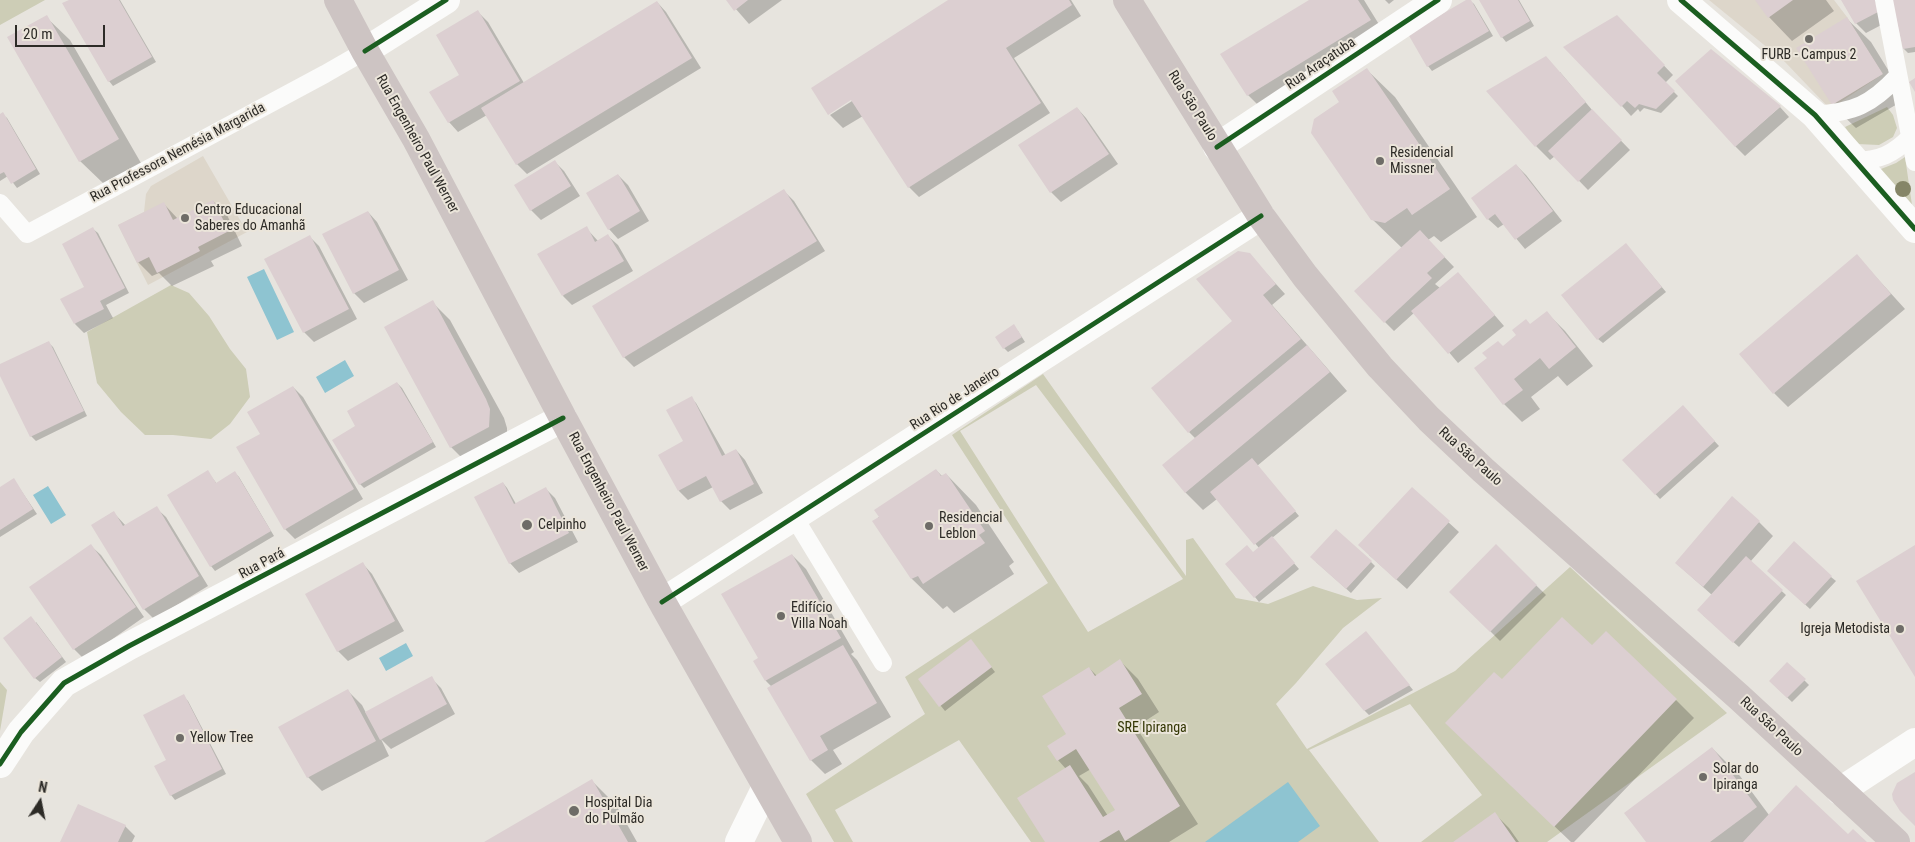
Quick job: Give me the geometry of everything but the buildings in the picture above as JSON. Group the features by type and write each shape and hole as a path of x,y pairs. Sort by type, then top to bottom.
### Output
{"main road":[{"name":"Rua Engenheiro Paul Werner","path":"338,0 364,50 416,138 662,602 798,842"},
{"name":"Rua São Paulo","path":"1126,0 1261,216 1305,276 1380,367 1429,419 1483,470 1739,697 1896,842"}],"street":[{"path":"364,50 446,0"},
{"name":"Rua Araçatuba","path":"1217,147 1438,0"},
{"path":"1681,0 1815,115 1915,229"},
{"name":"Rua Rio de Janeiro","path":"662,602 1261,216"},
{"name":"Rua Pará","path":"0,764 21,732 64,683 138,642 563,418"},
{"path":"1840,791 1915,742"},
{"path":"739,842 766,787"}],"lane":[{"path":"1884,0 1915,162"},
{"name":"Rua Professora Nemésia Margarida","path":"0,203 27,234 325,74 364,50"},
{"path":"1815,115 1839,113 1861,106 1882,93 1898,76"},
{"path":"1854,160 1870,160 1889,155 1911,136"},
{"path":"794,516 883,663"}],"shaded area":[{"name":"FURB - Campus 2","path":"1709,0 1834,0 1883,74 1830,109 1785,62"},
{"name":"Centro Educacional Saberes do Amanhã","path":"203,156 247,232 148,285 118,225 144,212 146,194 151,186"}],"green space":[{"path":"0,0 45,0 0,25"},
{"path":"1887,107 1893,115 1897,128 1893,137 1879,145 1857,144 1845,127"},
{"path":"1905,157 1912,205 1876,171"},
{"path":"171,285 189,293 209,316 230,349 246,369 250,397 230,424 211,439 173,435 145,435 121,412 97,383 87,332"},
{"name":"SRE Ipiranga","path":"1043,374 1186,576 1186,540 1193,538 1236,598 1268,604 1313,586 1357,600 1382,598 1343,628 1276,704 1307,749 1455,671 1570,567 1727,713 1547,842 1421,842 1482,795 1410,704 1309,750 1379,842 1031,842 959,740 835,810 853,842 834,842 806,794 925,714 905,677 1048,583 952,435","holes":["1036,385 1183,579 1088,632 960,431"]},
{"path":"0,682 7,690 0,731"}],"water":[{"path":"264,269 294,332 277,340 247,277"},
{"path":"345,360 354,376 325,393 316,377"},
{"path":"48,486 66,515 51,524 33,495"},
{"path":"406,643 413,656 386,671 379,658"},
{"path":"1288,782 1320,826 1298,842 1205,842"}],"cycle path":[{"path":"365,51 446,0"},
{"path":"1217,147 1438,0"},
{"path":"1681,0 1815,115 1915,229"},
{"path":"662,602 1261,216"},
{"path":"0,764 21,732 64,683 129,646 563,418"}],"place":[{"name":"FURB - Campus 2","path":"1809,39"},
{"name":"Residencial Missner","path":"1380,161"},
{"name":"Centro Educacional Saberes do Amanhã","path":"185,218"},
{"name":"Celpinho","path":"527,525"},
{"name":"Residencial Leblon","path":"929,526"},
{"name":"Edifício Villa Noah","path":"781,616"},
{"name":"Igreja Metodista","path":"1900,629"},
{"name":"Yellow Tree","path":"180,738"},
{"name":"Solar do Ipiranga","path":"1703,777"},
{"name":"Hospital Dia do Pulmão","path":"574,811"}]}
